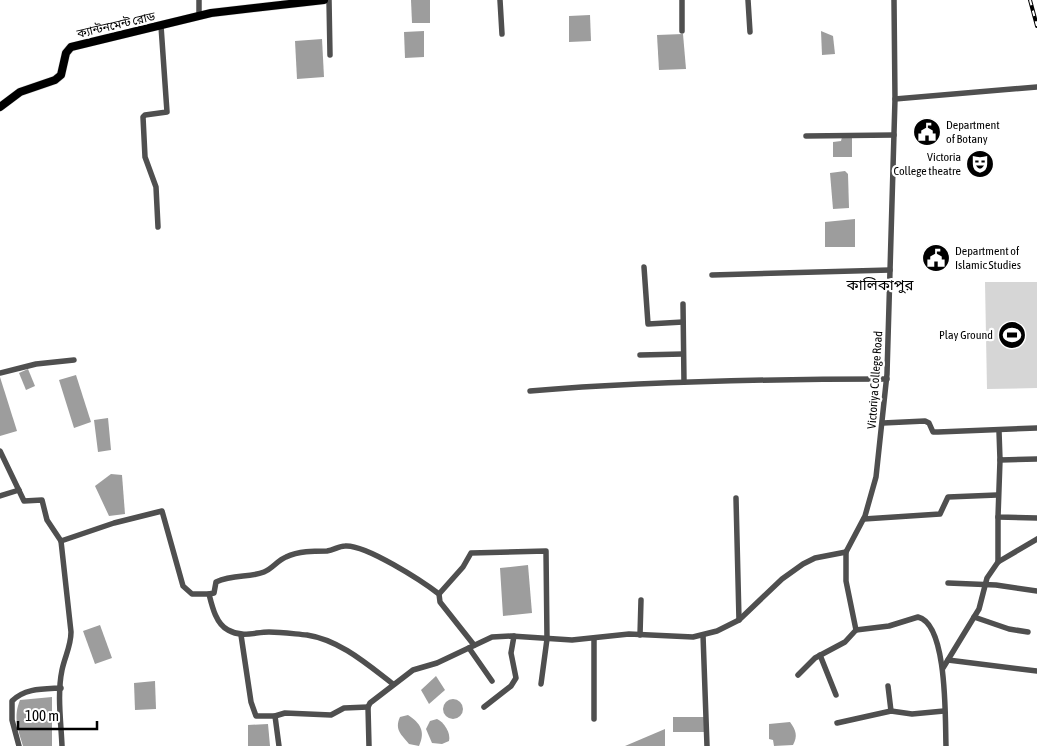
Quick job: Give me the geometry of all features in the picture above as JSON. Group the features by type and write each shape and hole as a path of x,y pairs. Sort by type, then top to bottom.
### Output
{"main road":[{"name":"ক্যান্টনমেন্ট রোড","path":"0,107 20,92 55,80 61,75 66,53 71,47 229,10 324,0"}],"street":[{"path":"199,0 199,16"},
{"path":"329,0 330,55"},
{"path":"500,0 502,34"},
{"path":"682,0 682,31"},
{"path":"748,0 750,32"},
{"name":"Victoriya College Road","path":"856,630 846,581 846,552 864,519 876,477 887,379 895,99 894,0"},
{"path":"158,227 156,187 145,157 143,117 145,115 167,112 160,26"},
{"path":"895,99 1037,87"},
{"path":"806,136 894,135"},
{"path":"644,266 648,324 683,322"},
{"path":"712,275 890,270"},
{"path":"683,304 684,382"},
{"path":"640,355 684,354"},
{"path":"0,373 36,364 74,360"},
{"path":"530,391 767,378 887,379"},
{"path":"883,422 925,421 929,423 932,432 999,431 1037,428"},
{"path":"998,562 997,495 1000,460 999,431"},
{"path":"0,451 26,502 42,500 47,520 61,541 72,632 71,647 62,671 62,746"},
{"path":"1000,460 1037,459"},
{"path":"0,496 19,490"},
{"path":"864,519 940,514 948,496 997,495"},
{"path":"736,498 739,620"},
{"path":"61,541 114,523 162,511 183,586 192,594 214,593 216,582 226,577 265,572 285,557 304,552 333,550 344,546 374,555 422,581 439,594"},
{"path":"998,518 1037,518"},
{"path":"943,668 979,608 987,578 998,562 1037,539"},
{"path":"492,681 472,646 440,602 439,594 446,583 463,567 471,553 546,552 547,639 541,684"},
{"path":"241,634 250,702 254,713 259,717 285,713 331,716 344,708 368,707 393,684 413,670 437,663 492,637 514,636 594,640 640,635 703,635 717,632 739,620 782,579 803,564 815,558 846,552"},
{"path":"948,583 996,585 1037,591"},
{"path":"209,594 215,615 225,629 241,634 271,632 295,634 331,642 360,659 393,684"},
{"path":"640,635 641,600"},
{"path":"974,617 1009,629 1028,632"},
{"path":"798,675 820,655 845,642 856,630 888,626 913,618 922,618 934,634 943,668 946,746"},
{"path":"703,635 707,746"},
{"path":"484,707 511,686 516,678 511,653 514,636"},
{"path":"594,640 594,719"},
{"path":"820,655 836,695"},
{"path":"948,660 1037,671"},
{"path":"888,686 891,711"},
{"path":"19,746 12,720 12,701 19,694 61,688"},
{"path":"368,707 369,746"},
{"path":"837,722 891,711 912,714 944,712"},
{"path":"274,716 279,746"}],"shaded area":[{"path":"411,0 430,0 430,23 412,23"},
{"path":"590,15 591,41 569,42 569,16"},
{"path":"424,31 424,57 405,58 404,32"},
{"path":"821,31 833,36 835,54 822,55"},
{"path":"683,34 686,69 659,70 657,35"},
{"path":"322,39 324,77 297,79 295,41"},
{"path":"842,137 852,137 852,157 833,157 833,142 841,141"},
{"path":"845,171 848,174 849,208 833,209 830,173"},
{"path":"855,219 855,247 825,247 825,222"},
{"name":"Play Ground","path":"985,282 1037,282 1037,388 987,389"},
{"path":"28,369 35,386 26,390 19,373"},
{"path":"76,375 91,422 74,428 59,380"},
{"path":"0,377 17,431 0,436"},
{"path":"108,418 111,450 98,452 94,420"},
{"path":"111,474 122,475 125,514 109,516 95,486"},
{"path":"528,565 532,613 503,616 500,568"},
{"path":"100,625 112,658 95,664 83,631"},
{"path":"436,676 445,690 429,704 421,690"},
{"path":"155,681 156,709 135,710 134,683"},
{"path":"52,697 52,746 23,746 17,718 20,700"},
{"path":"449,699 457,699 463,705 463,713 457,719 449,719 443,713 443,705"},
{"path":"408,715 421,728 422,736 419,746 409,744 398,729 400,717"},
{"path":"673,717 704,717 704,732 673,732"},
{"path":"437,719 444,725 449,735 449,741 442,744 432,743 426,729 430,721"},
{"path":"790,722 796,733 793,745 774,746 773,740 769,739 769,724"},
{"path":"268,724 270,746 248,746 248,725"},
{"path":"665,729 665,746 625,746"}],"railway":[{"path":"1030,0 1037,26"}],"place":[{"name":"Department of Botany","path":"927,132"},
{"name":"Victoria College theatre","path":"980,164"},
{"name":"Department of Islamic Studies","path":"936,258"},
{"name":"Play Ground","path":"1012,335"}],"district":[{"name":"কালিকাপুর","path":"880,285"}]}
